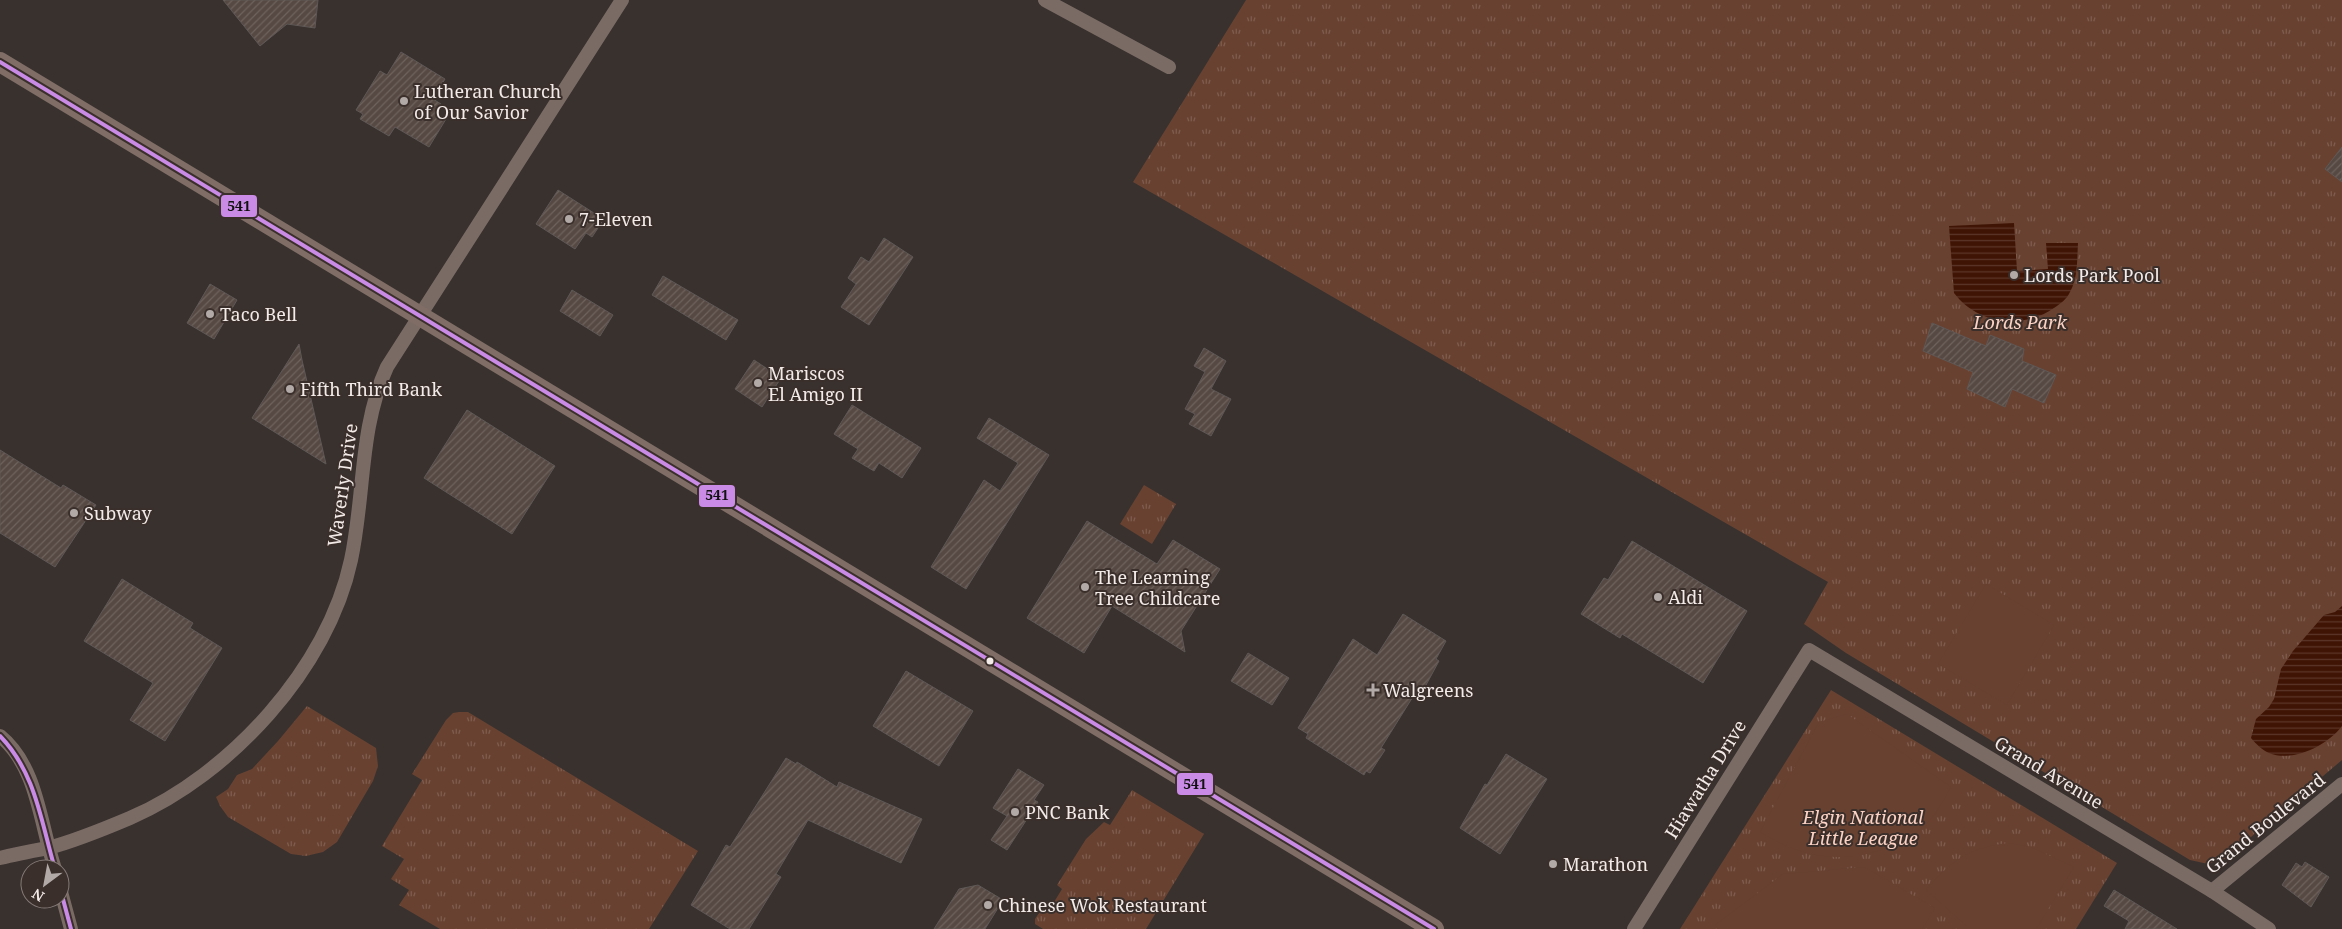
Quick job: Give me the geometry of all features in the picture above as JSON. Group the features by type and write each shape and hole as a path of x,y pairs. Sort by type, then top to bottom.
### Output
{"main road":[{"path":"0,62 1434,929"}],"street":[{"name":"Waverly Drive","path":"0,858 48,848 130,818 185,788 210,771 255,730 300,673 327,624 346,581 356,529 366,437 380,381 396,349 421,316 477,225 622,0"},
{"path":"1045,0 1169,67"},
{"name":"Grand Avenue","path":"1809,650 2212,891 2269,929"},
{"name":"Hiawatha Drive","path":"1634,929 1809,650"},
{"path":"0,736 13,749 27,770 52,859"},
{"name":"Grand Boulevard","path":"2212,891 2342,784"},
{"path":"66,909 71,929"}],"green space":[{"name":"Lords Park","path":"1246,0 2342,0 2342,760 2225,859 2208,864 2190,860 1846,653 1804,624 1828,582 1133,182"},
{"path":"1144,485 1176,504 1152,544 1120,524"},
{"path":"1986,584 2054,625 2007,705 1938,664"},
{"name":"Elgin National Little League","path":"1831,690 2117,863 2076,929 1680,929"},
{"path":"307,706 376,748 378,766 373,781 337,842 323,852 306,856 291,854 228,817 216,797 228,789 237,775 252,769"},
{"path":"468,712 698,851 649,929 440,929 399,905 409,890 391,879 404,859 382,846 422,780 412,774 446,720 453,713"},
{"path":"1847,714 1951,787 1934,816 1911,836 1900,842 1867,854 1851,856 1820,856 1804,852 1789,847 1760,832 1819,722"},
{"path":"1132,790 1204,834 1146,929 1043,929 1035,924 1035,919 1045,904 1051,907 1062,889 1057,885 1086,839 1104,822 1110,825"},
{"path":"2009,843 2031,847 2074,867 2036,929 1970,929 1926,890 1944,871 1962,857 1983,848"},
{"path":"1864,867 1935,908 1922,929 1719,929 1715,925 1783,874"}],"shaded area":[{"name":"Lords Park Pool","path":"2014,223 2017,271 2048,269 2046,243 2078,243 2076,275 2069,295 2054,308 2042,315 2015,321 2001,320 1975,312 1954,293 1949,226"},
{"path":"2342,606 2342,726 2319,746 2299,754 2289,756 2266,752 2251,738 2256,719 2269,707 2274,699 2281,669 2293,651 2324,615 2335,612"}],"building":[{"path":"223,0 318,0 315,28 287,24 260,46"},
{"name":"Lutheran Church of Our Savior","path":"401,52 445,79 433,99 441,104 435,113 446,119 429,147 395,127 389,136 360,119 363,114 356,110 380,71 387,75"},
{"path":"2342,147 2342,182 2325,169"},
{"name":"7-Eleven","path":"558,190 597,215 596,217 602,222 592,237 586,233 575,249 536,224"},
{"path":"884,238 913,257 869,325 841,307 856,284 848,278 861,257 869,262"},
{"path":"663,276 738,320 726,340 652,295"},
{"name":"Taco Bell","path":"210,284 237,300 214,339 187,323"},
{"path":"572,290 613,315 600,336 560,311"},
{"path":"1932,323 1986,346 1990,335 2024,349 2022,361 2056,375 2044,403 2012,389 2005,407 1967,389 1973,372 1923,351"},
{"name":"Fifth Third Bank","path":"299,344 302,360 326,464 252,418"},
{"path":"1204,348 1226,361 1211,389 1231,399 1211,436 1189,424 1195,414 1185,409 1205,372 1194,366"},
{"name":"Mariscos El Amigo II","path":"754,360 781,378 762,407 735,389"},
{"path":"852,405 921,448 902,478 879,463 874,471 852,458 858,449 834,434"},
{"path":"467,410 555,466 512,534 424,478"},
{"path":"989,418 1049,455 966,589 931,567 984,480 1000,491 1018,463 977,438"},
{"path":"0,450 61,488 63,485 96,505 55,567 0,533"},
{"path":"1087,521 1157,564 1173,540 1220,569 1181,631 1185,652 1112,606 1084,653 1027,618"},
{"name":"Aldi","path":"1632,541 1747,611 1703,683 1622,634 1620,638 1581,614 1604,578 1608,580"},
{"path":"122,579 193,623 190,628 222,648 165,741 130,720 153,683 84,641"},
{"name":"Walgreens","path":"1403,614 1446,641 1436,659 1439,661 1419,698 1414,695 1381,748 1385,750 1370,773 1366,771 1364,775 1306,738 1308,734 1298,728 1353,639 1377,655"},
{"path":"1248,653 1289,678 1272,705 1231,681"},
{"path":"906,671 973,711 939,766 873,726"},
{"path":"1506,754 1547,779 1500,854 1460,828 1485,784 1487,785"},
{"path":"786,758 796,764 797,762 837,787 839,782 922,819 901,863 808,820 776,874 781,877 749,929 730,929 691,905 726,845 730,847"},
{"name":"PNC Bank","path":"1018,769 1044,785 1034,800 1038,802 1007,850 991,840 1007,816 993,808"},
{"path":"2305,862 2329,877 2311,907 2282,885 2296,863 2302,867"},
{"path":"978,885 1003,900 985,929 934,929 959,889"},
{"path":"2114,890 2177,929 2125,929 2129,921 2104,906"}],"transit line":[{"name":"541","path":"0,62 1434,929"},
{"name":"541","path":"0,736 12,750 30,782 52,859"},
{"name":"541","path":"66,909 71,929"}],"place":[{"name":"Lutheran Church of Our Savior","path":"404,101"},
{"name":"7-Eleven","path":"569,219"},
{"name":"Lords Park Pool","path":"2014,275"},
{"name":"Taco Bell","path":"210,314"},
{"name":"Mariscos El Amigo II","path":"758,383"},
{"name":"Fifth Third Bank","path":"290,389"},
{"name":"Subway","path":"74,513"},
{"name":"The Learning Tree Childcare","path":"1085,587"},
{"name":"Aldi","path":"1658,597"},
{"name":"Walgreens","path":"1373,690"},
{"name":"PNC Bank","path":"1015,812"},
{"name":"Marathon","path":"1553,864"},
{"name":"Chinese Wok Restaurant","path":"988,905"}]}
